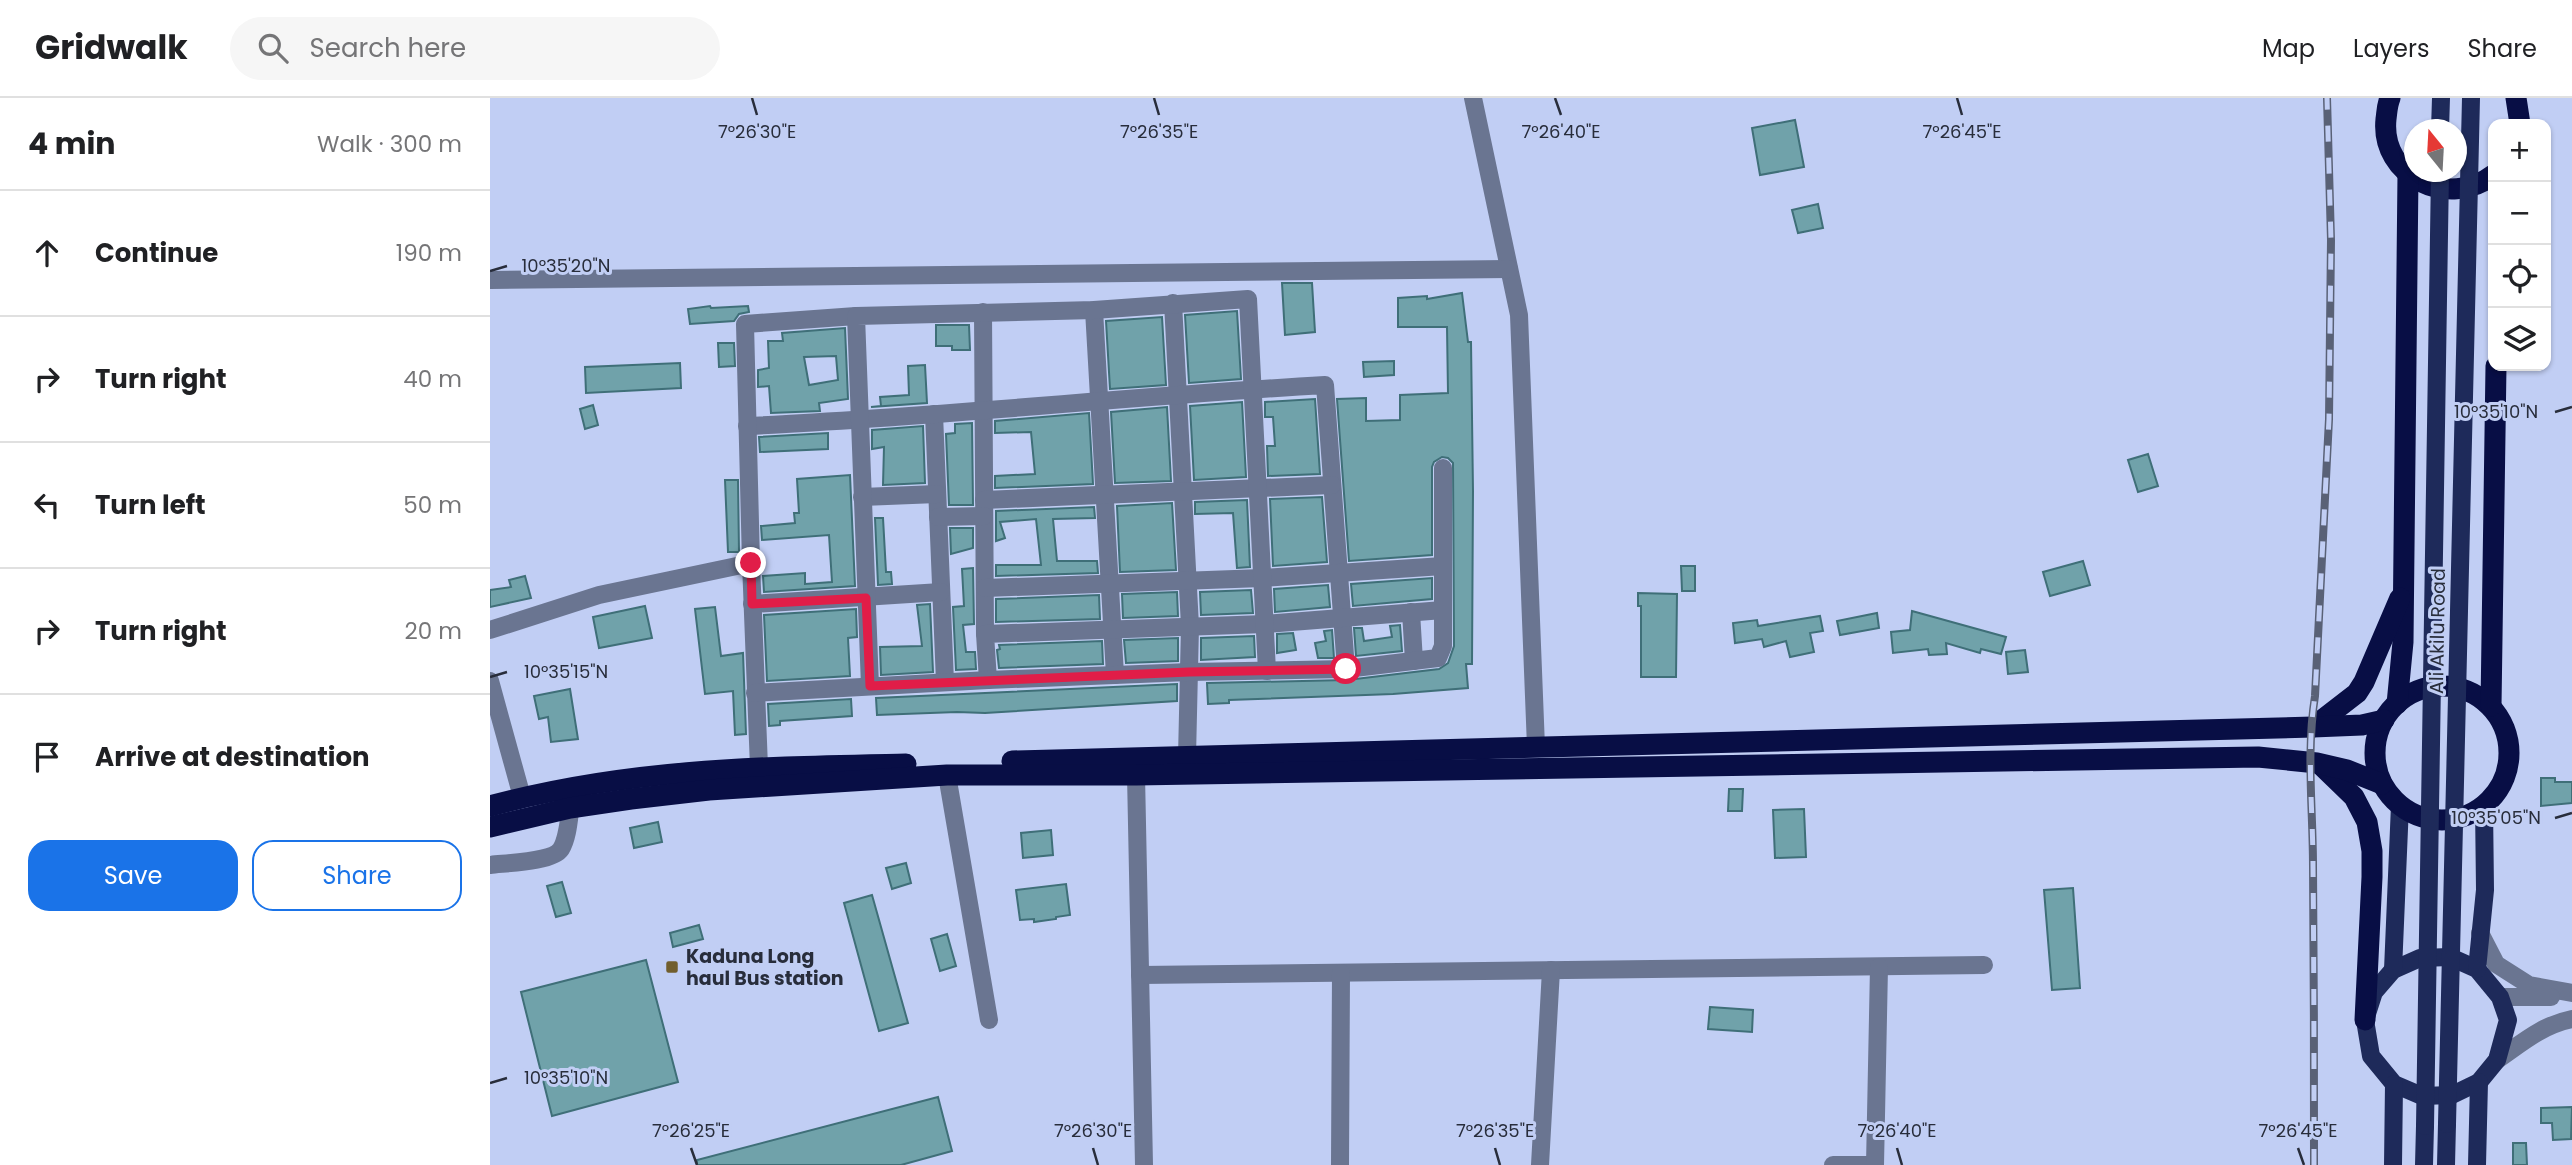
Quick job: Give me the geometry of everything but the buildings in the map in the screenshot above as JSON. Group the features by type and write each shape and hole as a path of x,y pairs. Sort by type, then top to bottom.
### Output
{"highway":[{"path":"2390,98 2385,129 2392,154 2404,169"},
{"path":"2515,98 2519,119"},
{"path":"2422,182 2431,187 2457,190 2488,179"},
{"path":"490,806 575,786 658,774 759,767 2362,725 2390,712 2418,690 2444,686 2470,691 2491,706 2506,729 2510,757 2502,784 2484,806 2463,817 2439,820 2416,814 2400,804 2382,783 2376,763 2376,742 2390,712 2403,642 2408,182"},
{"path":"2491,706 2496,371"},
{"path":"2313,727 2357,693 2403,590"},
{"path":"490,827 570,808 709,790 947,775 1136,775 2258,757 2317,762 2382,783"},
{"path":"2317,762 2354,797 2367,822 2372,852 2372,877 2365,1020"}],"main road":[{"path":"2440,119 2441,98"},
{"name":"Ali Akilu Road","path":"2446,1165 2471,98"},
{"name":"Ali Akilu Road","path":"2424,1165 2440,182"},
{"path":"2393,970 2400,804"},
{"path":"2477,969 2485,890 2484,806"},
{"path":"2450,957 2477,969 2500,997 2508,1020 2497,1060 2479,1082 2452,1095 2422,1096 2394,1084 2371,1056 2365,1020 2374,992 2393,970 2420,958 2450,957"},
{"path":"2477,1165 2479,1082"},
{"path":"2393,1165 2394,1084"}],"street":[{"path":"1473,98 1520,315 1536,747"},
{"path":"490,280 1509,268"},
{"path":"759,767 745,324 856,316 1094,310 1248,299 1267,671"},
{"path":"1173,303 1190,626 1186,757"},
{"path":"1094,310 1115,675"},
{"path":"983,312 985,634 988,680"},
{"path":"856,316 870,686"},
{"path":"747,426 860,421 1099,400 1325,385 1346,669"},
{"path":"934,414 945,682"},
{"path":"755,693 988,680 1346,669 1438,658 1441,653 1443,610 1443,468"},
{"path":"938,517 984,508 1105,496 1332,485"},
{"path":"862,497 937,494"},
{"path":"490,630 599,595 751,563"},
{"path":"985,588 1262,578 1443,566"},
{"path":"752,604 942,592"},
{"path":"985,634 1265,624 1443,610"},
{"path":"1411,612 1414,661"},
{"path":"490,681 522,797"},
{"path":"947,775 989,1020"},
{"path":"1136,775 1144,1165"},
{"path":"490,865 556,854 562,847 575,786"},
{"path":"2480,933 2496,964 2529,985 2572,995"},
{"path":"1140,975 1984,965"},
{"path":"1833,1165 1875,1165 1879,967"},
{"path":"1540,1165 1551,970"},
{"path":"1340,1165 1341,973"},
{"path":"2500,997 2572,995"},
{"path":"2497,1060 2538,1030 2572,1019"}],"railway":[{"path":"2314,1165 2310,760 2329,419 2331,240 2327,98"}],"place":[{"name":"Kaduna Long haul Bus station","path":"672,967"}],"route":[{"path":"751,563 752,604 866,598 870,686 1189,672 1346,669"}]}
